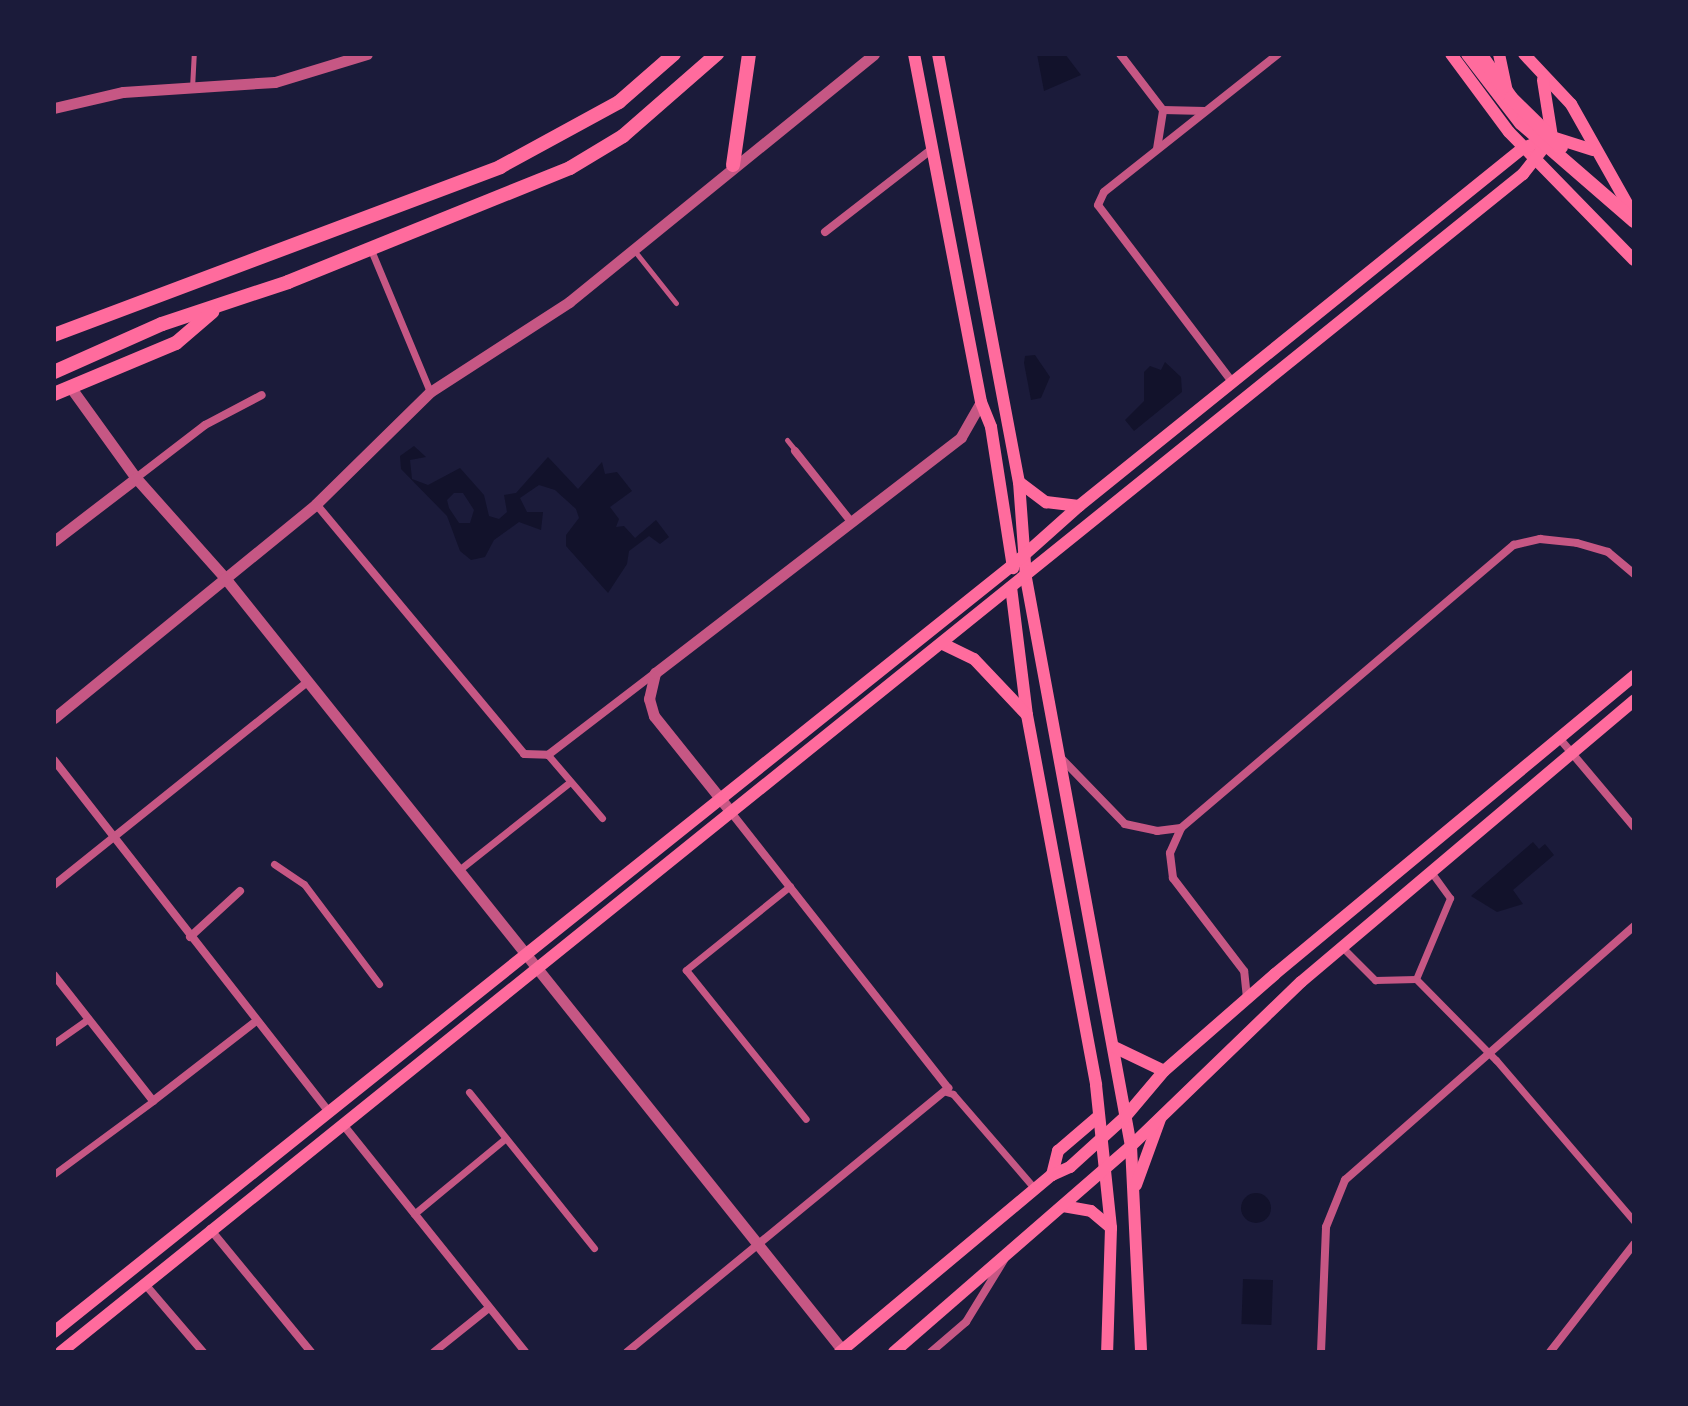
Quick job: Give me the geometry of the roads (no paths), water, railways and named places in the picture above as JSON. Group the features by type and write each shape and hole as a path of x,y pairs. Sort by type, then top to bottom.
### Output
{"main road":[{"path":"54,335 500,167 619,102 674,54"},
{"path":"54,372 162,324 218,307 371,250 570,168 623,136 717,54"},
{"path":"733,165 749,54"},
{"path":"914,54 981,402 991,427 1014,564 1011,591 1027,715 1103,1138 1111,1228 1107,1352"},
{"path":"938,54 1019,482 1026,578 1131,1146 1141,1352"},
{"path":"1451,54 1536,163 1634,260"},
{"path":"1468,54 1521,123 1634,215"},
{"path":"1480,54 1511,98 1634,215"},
{"path":"1499,54 1509,132"},
{"path":"1524,54 1543,80 1560,89 1571,104 1593,150 1634,215"},
{"path":"61,1352 210,1229 345,1127 731,812 1011,591 1536,163 1552,137 1543,80"},
{"path":"55,1327 330,1113 718,798 1014,564 1079,506 1523,148 1552,137 1593,150"},
{"path":"54,394 176,343 218,307"},
{"path":"1019,482 1046,502 1079,506"},
{"path":"943,644 974,659 1027,715"},
{"path":"842,1351 1052,1175 1070,1167 1125,1117 1164,1071 1634,676"},
{"path":"894,1352 1131,1146 1342,947 1634,701"},
{"path":"1114,1047 1164,1071"},
{"path":"1052,1175 1058,1151 1099,1116"},
{"path":"1133,1193 1161,1116"},
{"path":"1063,1206 1091,1211 1111,1228"}],"street":[{"path":"54,108 110,94 275,82 367,54"},
{"path":"54,718 316,504 430,392 557,310 874,54"},
{"path":"1120,54 1163,110 1157,150"},
{"path":"1234,384 1099,212 1104,192 1278,54"},
{"path":"1163,110 1206,111"},
{"path":"825,232 932,149"},
{"path":"371,250 430,392"},
{"path":"71,388 136,478 225,578 842,1351"},
{"path":"54,541 205,425 262,395"},
{"path":"548,755 961,437 981,402"},
{"path":"795,451 852,523"},
{"path":"316,504 515,749 548,755 602,818"},
{"path":"1247,999 1244,971 1173,878 1170,853 1181,828 1514,545 1540,539 1577,543 1608,552 1634,574"},
{"path":"655,673 649,699 654,716 947,1090 1035,1189"},
{"path":"54,885 307,682"},
{"path":"1560,739 1634,827"},
{"path":"1058,755 1115,817 1146,830 1181,828"},
{"path":"54,760 330,1113"},
{"path":"459,870 570,782"},
{"path":"274,864 304,884 379,984"},
{"path":"1416,979 1450,898 1431,872"},
{"path":"790,886 686,970 806,1119"},
{"path":"190,937 240,891"},
{"path":"1321,1352 1324,1247 1337,1193 1355,1168 1634,926"},
{"path":"1342,947 1375,980 1416,979 1487,1053 1634,1221"},
{"path":"54,975 153,1101"},
{"path":"54,1043 88,1019"},
{"path":"54,1174 256,1021"},
{"path":"627,1352 947,1090"},
{"path":"469,1092 594,1248"},
{"path":"345,1127 525,1352"},
{"path":"414,1214 506,1138"},
{"path":"210,1229 311,1352"},
{"path":"1550,1352 1632,1249"},
{"path":"931,1352 966,1322 1006,1256"},
{"path":"144,1283 203,1352"},
{"path":"434,1352 489,1308"}],"lane":[{"path":"192,89 194,54"},
{"path":"632,248 676,303"},
{"path":"787,440 795,451"}]}
